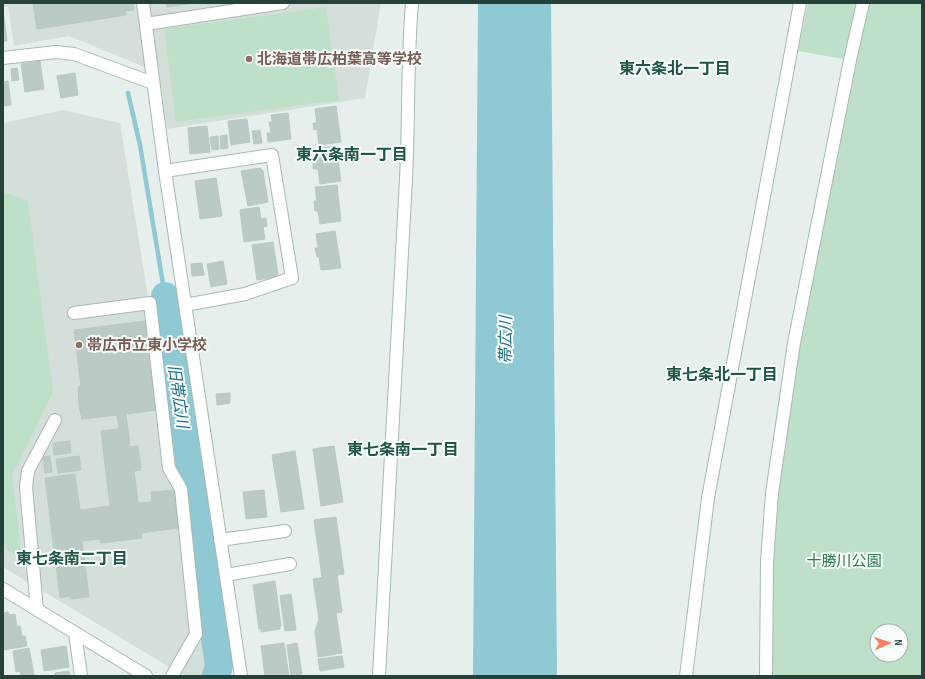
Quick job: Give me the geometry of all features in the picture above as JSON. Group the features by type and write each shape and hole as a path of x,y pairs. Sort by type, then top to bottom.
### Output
{"street":[{"path":"142,3 165,171 241,676"},
{"path":"146,24 283,3"},
{"path":"379,676 406,177 412,3"},
{"path":"686,676 708,498 800,3"},
{"path":"766,676 767,562 772,493 794,343 850,60 863,3"},
{"path":"3,58 56,52 74,54 153,83"},
{"path":"165,171 272,155 292,278 245,294 185,305"},
{"path":"74,313 150,303 169,468 181,489 196,634 172,676"},
{"path":"37,610 26,487 28,471 55,420"},
{"path":"220,540 284,531"},
{"path":"226,575 290,564"},
{"path":"3,589 146,676"},
{"path":"76,633 81,676"}],"shaded area":[{"name":"北海道帯広柏葉高等学校","path":"3,3 381,3 365,98 167,129 159,73 69,36 14,46 8,7 3,7"},
{"name":"帯広市立東小学校","path":"63,110 120,123 208,668 204,676 184,676 3,567 3,123"}],"green space":[{"name":"十勝川公園","path":"808,3 922,3 922,676 766,676 772,493 849,60 798,51"},
{"path":"326,7 339,100 176,122 164,29"},
{"path":"3,193 28,201 53,392 12,476 22,559 3,547"}],"water":[{"name":"帯広川","path":"478,3 551,3 557,676 473,676"}],"building":[{"path":"33,3 124,3 126,15 37,29"},
{"path":"124,3 133,3 134,10 125,11"},
{"path":"166,3 195,3 167,7"},
{"path":"3,10 7,41 3,41"},
{"path":"40,61 44,89 25,92 21,64"},
{"path":"17,68 19,80 12,81 11,69"},
{"path":"75,73 78,95 61,98 57,76"},
{"path":"8,81 11,105 3,106 3,82"},
{"path":"336,106 341,142 319,145 317,129 314,130 313,123 317,123 315,109"},
{"path":"288,113 291,139 268,142 267,133 271,133 269,122 272,122 271,115"},
{"path":"247,119 250,142 231,145 228,121"},
{"path":"207,126 210,152 190,154 188,128"},
{"path":"260,130 262,143 254,144 252,131"},
{"path":"227,135 228,148 221,149 220,136"},
{"path":"218,136 219,149 212,150 210,137"},
{"path":"336,146 341,181 320,184 318,169 313,169 313,163 318,163 316,149"},
{"path":"260,168 263,171 268,202 248,206 241,171"},
{"path":"216,178 222,216 200,219 195,181"},
{"path":"337,185 341,221 320,224 318,211 315,211 314,201 317,201 315,187"},
{"path":"259,207 261,219 266,218 267,226 263,227 265,239 244,242 240,210"},
{"path":"335,231 341,268 321,270 319,257 317,257 315,248 318,248 316,234"},
{"path":"273,242 278,274 275,277 257,280 252,245"},
{"path":"223,261 227,284 211,287 207,264"},
{"path":"202,263 204,275 192,276 191,264"},
{"path":"146,321 157,410 126,414 130,447 138,446 141,470 134,471 138,503 152,502 151,492 174,490 178,528 141,533 142,538 101,543 100,539 82,541 89,597 70,599 70,596 60,598 45,478 75,474 80,510 110,506 101,431 119,429 117,415 82,419 79,406 78,387 81,386 74,330"},
{"path":"230,393 230,403 217,405 216,394"},
{"path":"70,441 71,453 54,455 53,443"},
{"path":"334,446 343,502 321,506 313,449"},
{"path":"295,451 304,509 281,512 272,455"},
{"path":"50,456 52,472 45,473 43,457"},
{"path":"79,456 81,470 58,473 56,459"},
{"path":"264,490 267,517 246,519 243,492"},
{"path":"336,517 344,574 322,577 314,520"},
{"path":"337,575 342,612 336,613 342,653 318,657 315,631 319,619 313,579"},
{"path":"275,581 281,626 280,629 261,632 261,629 259,629 253,585"},
{"path":"291,594 296,630 285,631 280,596"},
{"path":"8,612 9,615 15,614 17,627 20,626 22,636 25,636 27,646 3,650 3,613"},
{"path":"284,643 289,676 265,676 261,646"},
{"path":"297,643 302,674 291,676 287,645"},
{"path":"66,646 69,667 44,671 41,650"},
{"path":"29,648 34,675 21,676 20,671 16,672 13,651"},
{"path":"342,656 344,667 320,671 318,659"},
{"path":"69,671 70,676 55,676 55,673"}],"waterway":[{"name":"旧帯広川","path":"128,93 140,145 165,296"},
{"name":"旧帯広川","path":"165,296 219,666 216,676"}],"place":[{"name":"北海道帯広柏葉高等学校","path":"249,59"},
{"name":"帯広市立東小学校","path":"79,345"}],"district":[{"name":"東六条北一丁目","path":"675,68"},
{"name":"東六条南一丁目","path":"352,154"},
{"name":"東七条北一丁目","path":"722,374"},
{"name":"東七条南一丁目","path":"403,449"},
{"name":"東七条南二丁目","path":"72,558"}]}
